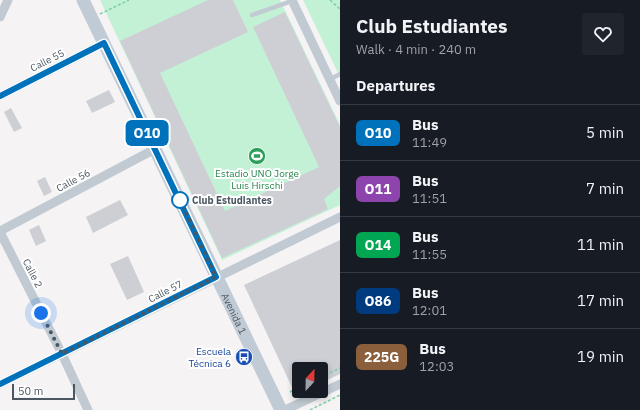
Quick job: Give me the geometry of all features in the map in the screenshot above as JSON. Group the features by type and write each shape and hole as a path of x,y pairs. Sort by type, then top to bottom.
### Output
{"main road":[{"name":"Avenida 1","path":"83,0 281,410"}],"street":[{"path":"0,17 8,0"},
{"path":"292,0 340,101"},
{"name":"Calle 55","path":"0,96 104,43"},
{"name":"Calle 56","path":"0,231 156,149"},
{"name":"Calle 57","path":"0,384 340,217"},
{"name":"Calle 2","path":"0,231 62,354 88,410"},
{"path":"285,410 340,384"}],"lane":[{"path":"252,15 292,0"},
{"path":"329,80 340,74"}],"path":[{"path":"92,18 129,0"},
{"path":"330,0 340,9"},
{"path":"328,374 340,368"},
{"path":"310,410 340,395"}],"green space":[{"name":"Estadio UNO Jorge Luis Hirschi","path":"100,0 280,0 340,125 340,205 222,260"},
{"path":"303,0 340,0 340,77"}],"building":[{"path":"208,0 233,0 248,32 160,73 225,211 319,167 253,27 285,12 340,127 340,186 324,199 328,209 222,258 120,41"},
{"path":"109,90 115,102 92,113 86,101"},
{"path":"11,108 22,128 14,132 4,112"},
{"path":"45,177 52,192 44,196 37,181"},
{"path":"120,200 128,215 93,233 86,217"},
{"path":"39,225 46,241 36,246 29,230"},
{"path":"340,240 340,374 328,380 328,362 292,362 292,387 244,285"},
{"path":"128,256 144,292 127,300 110,264"}],"bus line":[{"name":"O10","path":"0,96 104,43 216,277 0,384"}],"place":[{"name":"Estadio UNO Jorge Luis Hirschi","path":"257,156"},
{"name":"Club Estudiantes","path":"180,200"},
{"name":"Escuela Técnica 6","path":"244,357"}],"route":[{"path":"41,313 62,354 216,277 180,200"}]}
